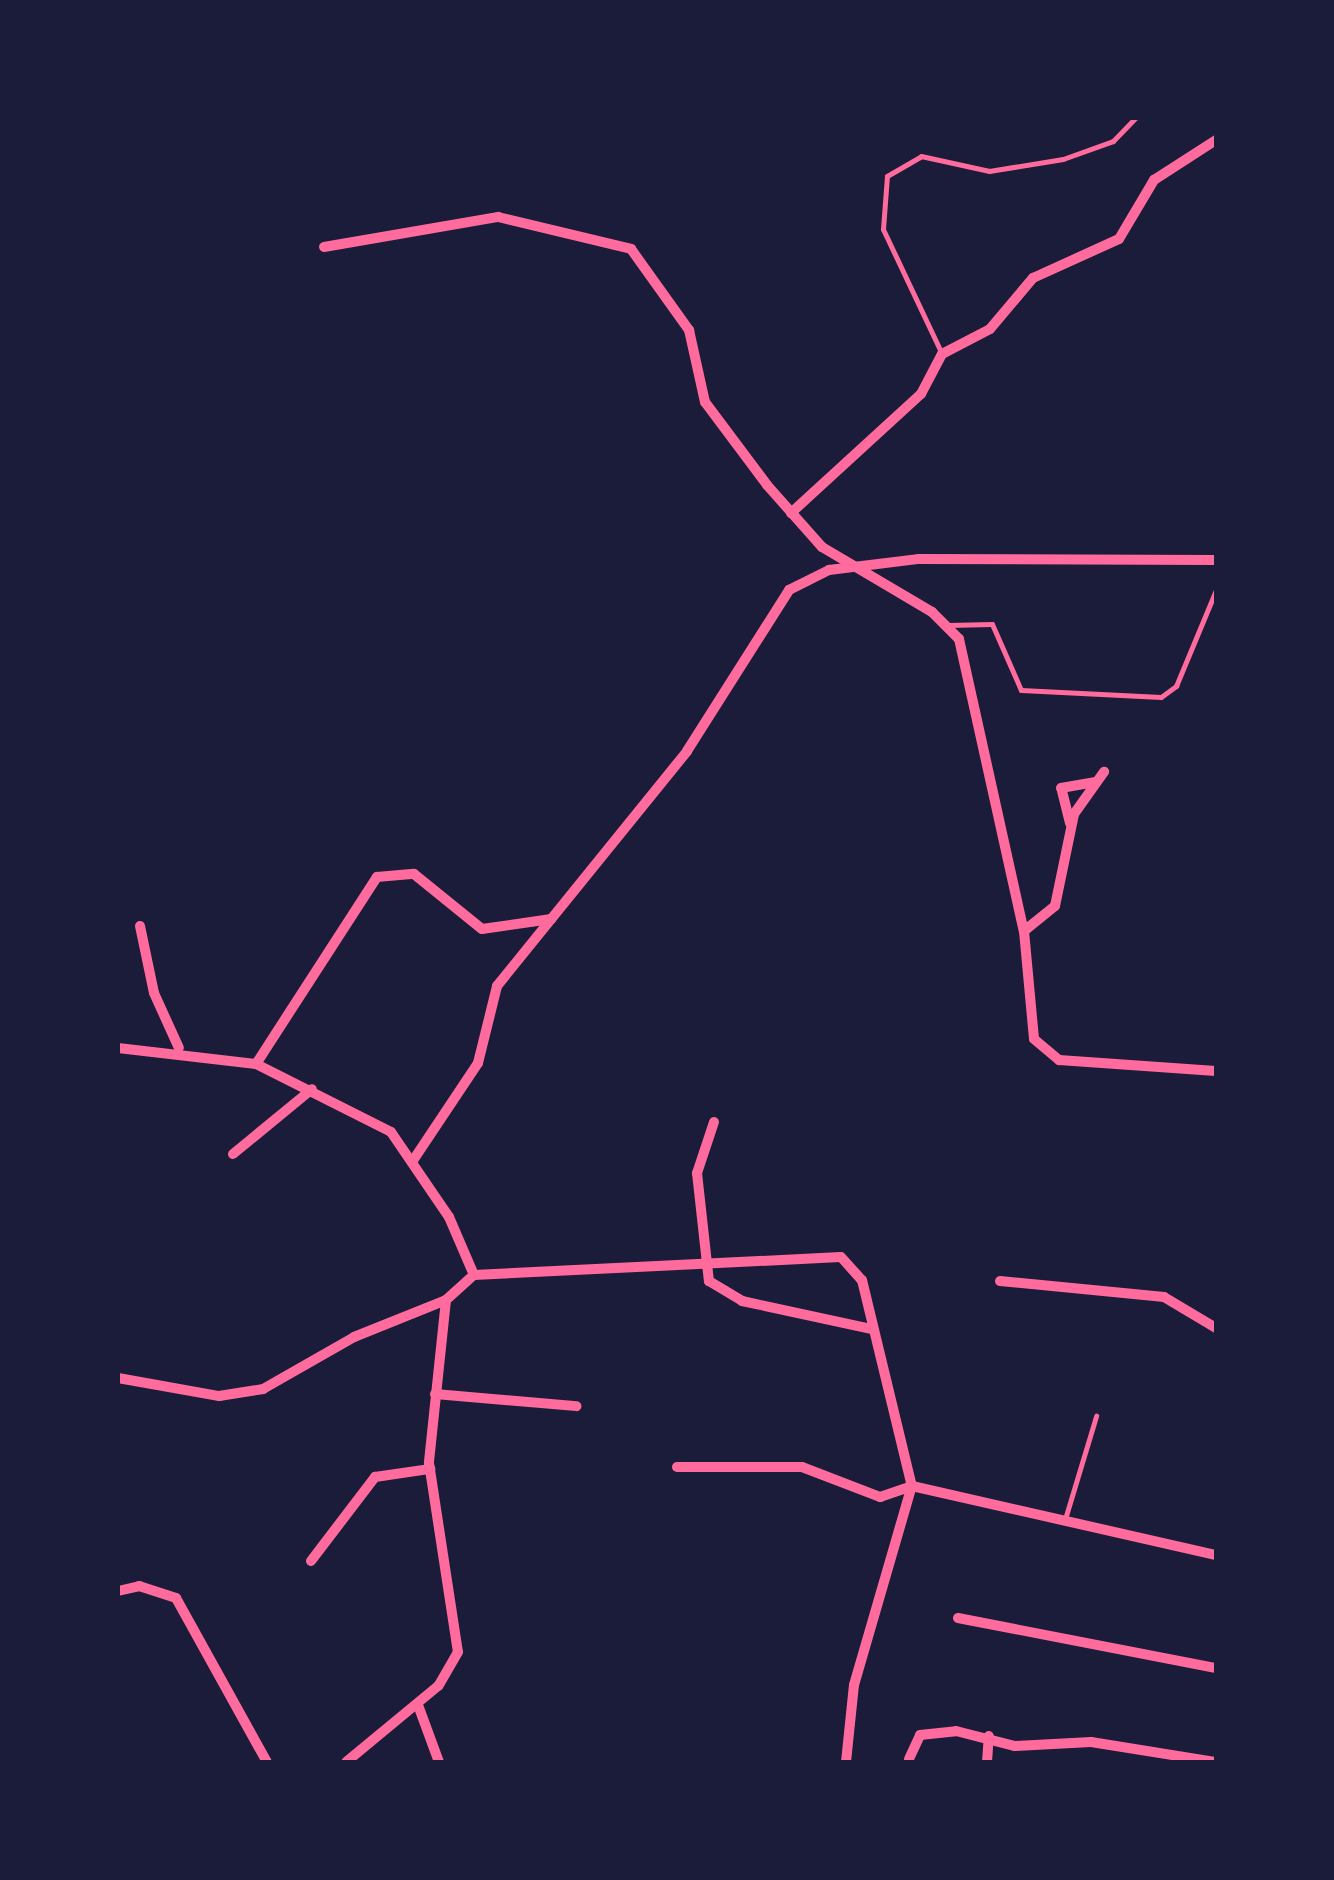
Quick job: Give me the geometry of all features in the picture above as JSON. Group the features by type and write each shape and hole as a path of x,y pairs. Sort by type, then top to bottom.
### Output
{"street":[{"path":"791,513 920,394 942,354 990,330 1033,278 1119,238 1154,180 1216,140"},
{"path":"324,247 498,217 631,249 689,330 706,402 791,513 856,568 948,625 972,674 1024,932 1028,1023 1043,1050 1082,1064 1216,1071"},
{"path":"412,1162 478,1062 497,986 687,750 789,590 856,568 919,560 1216,560"},
{"path":"1070,824 1104,772"},
{"path":"1024,932 1062,891 1070,824 1061,788 1094,782"},
{"path":"256,1064 377,877 414,874 482,928 552,919"},
{"path":"140,926 154,994 180,1048"},
{"path":"118,1048 180,1048 256,1064 312,1089 390,1132 412,1162 474,1276"},
{"path":"233,1154 312,1089"},
{"path":"714,1122 697,1173 705,1266 720,1293 872,1330"},
{"path":"118,1378 220,1396 264,1389 354,1337 446,1300 474,1276 842,1256 862,1280 912,1486 854,1685 846,1762"},
{"path":"1000,1282 1164,1296 1216,1328"},
{"path":"346,1762 418,1705 449,1672 460,1638 430,1469 446,1300"},
{"path":"435,1394 576,1406"},
{"path":"676,1467 802,1467 880,1497 912,1486 1216,1555"},
{"path":"312,1561 376,1478 430,1469"},
{"path":"118,1592 139,1586 176,1598 268,1762"},
{"path":"958,1618 1216,1668"},
{"path":"418,1705 439,1762"},
{"path":"910,1759 920,1734 989,1736 1216,1762"},
{"path":"988,1762 989,1736"}],"lane":[{"path":"942,354 882,229 882,191 896,165 921,156 1022,168 1094,151 1135,118"},
{"path":"948,625 992,624 1020,690 1161,696 1176,686 1216,590"},
{"path":"1065,1518 1096,1416"}]}
